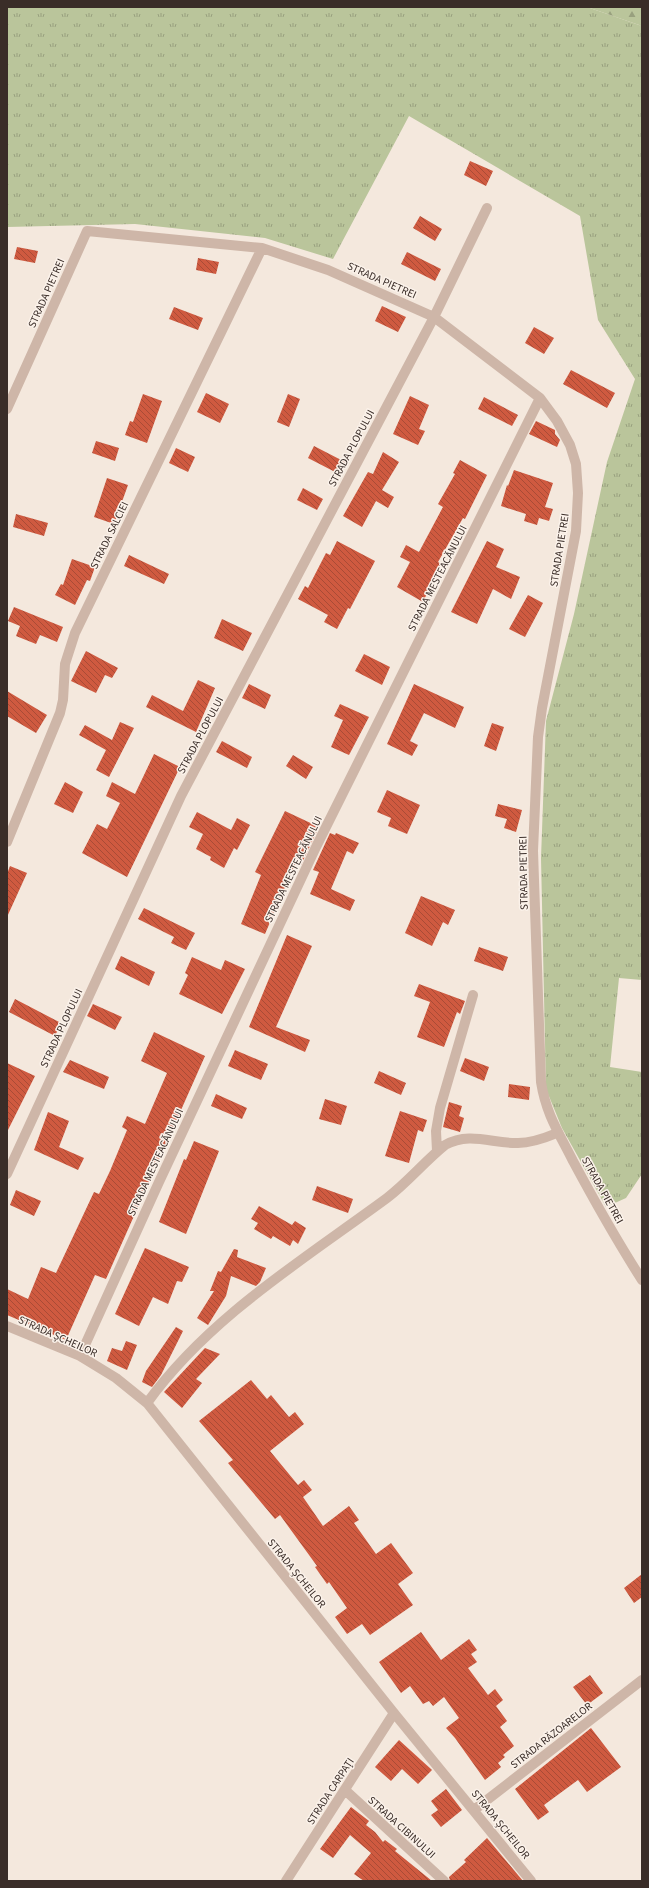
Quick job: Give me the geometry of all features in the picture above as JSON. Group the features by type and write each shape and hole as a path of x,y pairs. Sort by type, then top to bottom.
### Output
{"street":[{"name":"STRADA PLOPULUI","path":"7,1174 181,796 434,316 487,208"},
{"name":"STRADA PIETREI","path":"7,409 87,231 262,248 328,270 434,316 540,398 557,421 570,445 576,464 578,493 576,531 542,708 538,737 533,851 541,1082 547,1111 557,1133 591,1196 642,1280"},
{"name":"STRADA SALCIEI","path":"7,842 60,713 63,700 65,664 75,634 262,248"},
{"name":"STRADA MESTEACĂNULUI","path":"80,1356 158,1182 316,847 540,398"},
{"path":"438,1152 436,1131 440,1108 473,995"},
{"path":"147,1403 166,1376 190,1350 220,1323 306,1256 389,1197 418,1172 438,1152 454,1141 464,1138 478,1138 517,1143 538,1140 557,1133"},
{"name":"STRADA ȘCHEILOR","path":"7,1326 80,1356 116,1378 147,1403 394,1713 531,1881"},
{"name":"STRADA RĂZOARELOR","path":"474,1810 642,1680"},
{"name":"STRADA CARPAȚI","path":"286,1881 394,1713"},
{"name":"STRADA CIBINULUI","path":"345,1790 444,1881"}],"green space":[{"path":"7,7 587,7 642,26 642,980 619,978 610,1067 642,1072 642,1174 626,1198 606,1207 562,1128 546,1089 541,858 546,721 574,614 607,462 635,379 598,320 580,216 409,116 333,259 265,238 135,224 7,227"},
{"path":"587,7 642,7 642,26"}],"building":[{"path":"470,161 493,171 486,186 464,175"},
{"path":"420,216 442,229 435,241 413,228"},
{"path":"17,247 38,251 35,263 14,259"},
{"path":"407,252 441,269 435,281 401,264"},
{"path":"198,258 219,262 216,274 196,270"},
{"path":"382,306 406,317 398,332 375,321"},
{"path":"174,307 203,318 198,330 169,319"},
{"path":"534,327 554,338 544,354 525,343"},
{"path":"571,370 615,393 607,408 563,384"},
{"path":"206,393 229,404 220,423 197,412"},
{"path":"143,394 162,401 147,443 125,435 130,421 133,422"},
{"path":"288,394 300,399 289,427 277,422"},
{"path":"410,396 429,405 419,429 425,431 418,445 393,434"},
{"path":"484,397 518,415 512,426 478,409"},
{"path":"536,421 555,430 555,434 560,440 557,447 529,434"},
{"path":"96,441 119,448 115,461 92,453"},
{"path":"314,446 345,462 339,474 308,458"},
{"path":"176,448 195,457 188,472 169,463"},
{"path":"383,452 399,462 382,490 394,497 388,508 376,501 362,527 343,516 368,472 373,474"},
{"path":"460,460 487,475 465,519 463,518 438,562 441,564 423,602 397,587 410,562 400,557 406,545 419,552 443,507 438,504 455,474 453,473"},
{"path":"514,470 553,483 545,507 553,509 549,521 539,518 537,525 524,521 526,514 501,506 507,485 508,486"},
{"path":"107,478 128,485 114,524 94,517"},
{"path":"303,488 323,499 317,510 297,500"},
{"path":"16,514 48,523 44,536 13,527"},
{"path":"337,541 375,561 350,609 348,608 337,629 324,622 328,615 298,599 305,586 308,588 326,553 330,555"},
{"path":"487,541 504,549 496,567 520,577 511,599 493,589 477,624 451,612"},
{"path":"129,555 169,574 164,584 124,566"},
{"path":"72,559 95,567 90,581 87,580 75,605 55,595 61,584 63,585"},
{"path":"528,595 543,603 525,637 509,629"},
{"path":"14,607 63,627 57,642 40,635 36,644 16,636 20,626 8,621"},
{"path":"222,619 252,633 243,651 214,638"},
{"path":"86,651 118,668 112,678 105,675 96,693 71,681"},
{"path":"364,654 390,667 382,685 355,671"},
{"path":"198,680 215,688 196,732 146,707 152,695 183,711"},
{"path":"249,684 271,695 265,709 242,698"},
{"path":"414,684 464,707 455,728 424,713 410,741 418,745 412,756 387,744"},
{"path":"7,691 47,715 36,733 7,716"},
{"path":"340,704 369,717 349,755 331,747 343,720 334,716"},
{"path":"120,722 134,728 109,777 96,770 106,750 79,735 85,725 112,740"},
{"path":"492,723 504,727 496,751 484,746"},
{"path":"222,741 252,757 247,768 216,752"},
{"path":"154,754 180,767 127,877 82,853 97,824 107,829 120,803 106,796 112,782 135,794"},
{"path":"293,755 313,767 306,779 286,766"},
{"path":"65,782 83,792 73,813 54,804"},
{"path":"387,790 420,805 407,834 388,826 391,818 377,812"},
{"path":"498,804 522,810 516,832 504,828 507,819 495,816"},
{"path":"285,811 319,827 301,865 296,863 265,934 241,924 261,875 255,872"},
{"path":"197,812 231,830 237,818 250,825 237,850 234,848 224,868 210,860 211,857 196,849 203,834 189,827"},
{"path":"330,833 335,835 336,833 359,843 353,854 347,851 331,889 355,900 350,911 310,894 319,872 313,870"},
{"path":"10,866 27,873 7,917 7,874"},
{"path":"421,896 455,910 448,925 443,922 432,946 405,933"},
{"path":"144,908 195,933 186,950 171,943 174,937 138,919"},
{"path":"287,935 312,946 276,1027 310,1040 305,1052 249,1027"},
{"path":"479,947 508,957 503,971 474,961"},
{"path":"121,956 155,972 149,986 115,969"},
{"path":"192,957 221,970 225,960 245,969 222,1014 179,994 188,975 185,973"},
{"path":"419,984 465,1001 460,1014 457,1012 444,1047 417,1037 430,1002 414,996"},
{"path":"15,999 61,1023 55,1036 9,1012"},
{"path":"93,1004 122,1017 115,1030 87,1016"},
{"path":"154,1032 205,1056 106,1279 95,1275 66,1340 7,1315 7,1289 28,1299 41,1267 56,1273 94,1192 99,1194 110,1171 127,1130 122,1127 127,1116 145,1124 167,1073 141,1061"},
{"path":"235,1050 268,1064 261,1080 228,1066"},
{"path":"465,1058 489,1067 484,1081 460,1071"},
{"path":"70,1060 109,1077 104,1089 63,1072"},
{"path":"7,1063 35,1076 7,1132"},
{"path":"379,1071 406,1083 401,1095 374,1083"},
{"path":"509,1084 530,1087 529,1100 508,1097"},
{"path":"216,1094 247,1108 242,1119 211,1106"},
{"path":"325,1099 347,1106 341,1125 319,1119"},
{"path":"449,1102 462,1106 459,1116 464,1118 460,1132 443,1127"},
{"path":"400,1111 427,1120 423,1132 418,1130 409,1163 385,1156"},
{"path":"48,1112 69,1121 59,1147 84,1158 78,1170 34,1150"},
{"path":"194,1141 219,1151 186,1234 159,1222 184,1159 186,1160"},
{"path":"317,1186 353,1199 348,1213 312,1200"},
{"path":"16,1190 41,1201 34,1216 10,1205"},
{"path":"259,1206 292,1225 295,1221 306,1228 298,1244 293,1240 290,1246 273,1236 271,1239 254,1229 258,1223 251,1219"},
{"path":"145,1248 189,1267 182,1282 177,1281 168,1304 153,1297 139,1326 115,1314"},
{"path":"234,1249 238,1250 237,1257 266,1268 260,1282 256,1286 231,1276 226,1296 208,1325 197,1318 214,1291 210,1291 218,1271 221,1272"},
{"path":"176,1327 183,1331 161,1375 152,1387 142,1382 146,1371"},
{"path":"126,1341 137,1345 127,1370 107,1361 112,1348 122,1351"},
{"path":"205,1348 220,1354 196,1379 202,1383 182,1408 164,1392"},
{"path":"251,1380 267,1399 271,1395 289,1417 295,1412 304,1424 270,1451 298,1485 304,1480 312,1490 303,1497 323,1526 349,1506 359,1520 354,1523 376,1554 391,1543 413,1573 398,1584 413,1605 370,1635 362,1624 347,1634 335,1617 347,1608 329,1582 327,1584 315,1567 317,1566 280,1515 275,1519 228,1463 233,1460 199,1421"},
{"path":"642,1574 642,1597 634,1603 624,1588"},
{"path":"421,1632 441,1660 469,1639 477,1650 471,1654 477,1662 468,1668 488,1695 495,1689 503,1700 496,1706 507,1721 500,1727 514,1746 503,1755 505,1757 498,1763 501,1767 485,1780 455,1738 446,1728 459,1718 444,1697 433,1706 429,1701 423,1704 410,1686 401,1693 379,1662"},
{"path":"590,1675 603,1693 587,1705 573,1687"},
{"path":"591,1728 621,1767 587,1792 578,1780 544,1805 549,1812 538,1820 515,1789"},
{"path":"399,1740 432,1770 418,1784 402,1769 391,1781 375,1767"},
{"path":"446,1789 462,1810 441,1827 431,1815 438,1810 431,1801"},
{"path":"351,1807 369,1821 366,1825 375,1832 383,1842 385,1840 397,1849 395,1851 432,1881 364,1881 354,1874 371,1853 350,1835 333,1858 320,1849"},
{"path":"487,1838 523,1881 450,1881 449,1877 466,1862 464,1860"}]}
